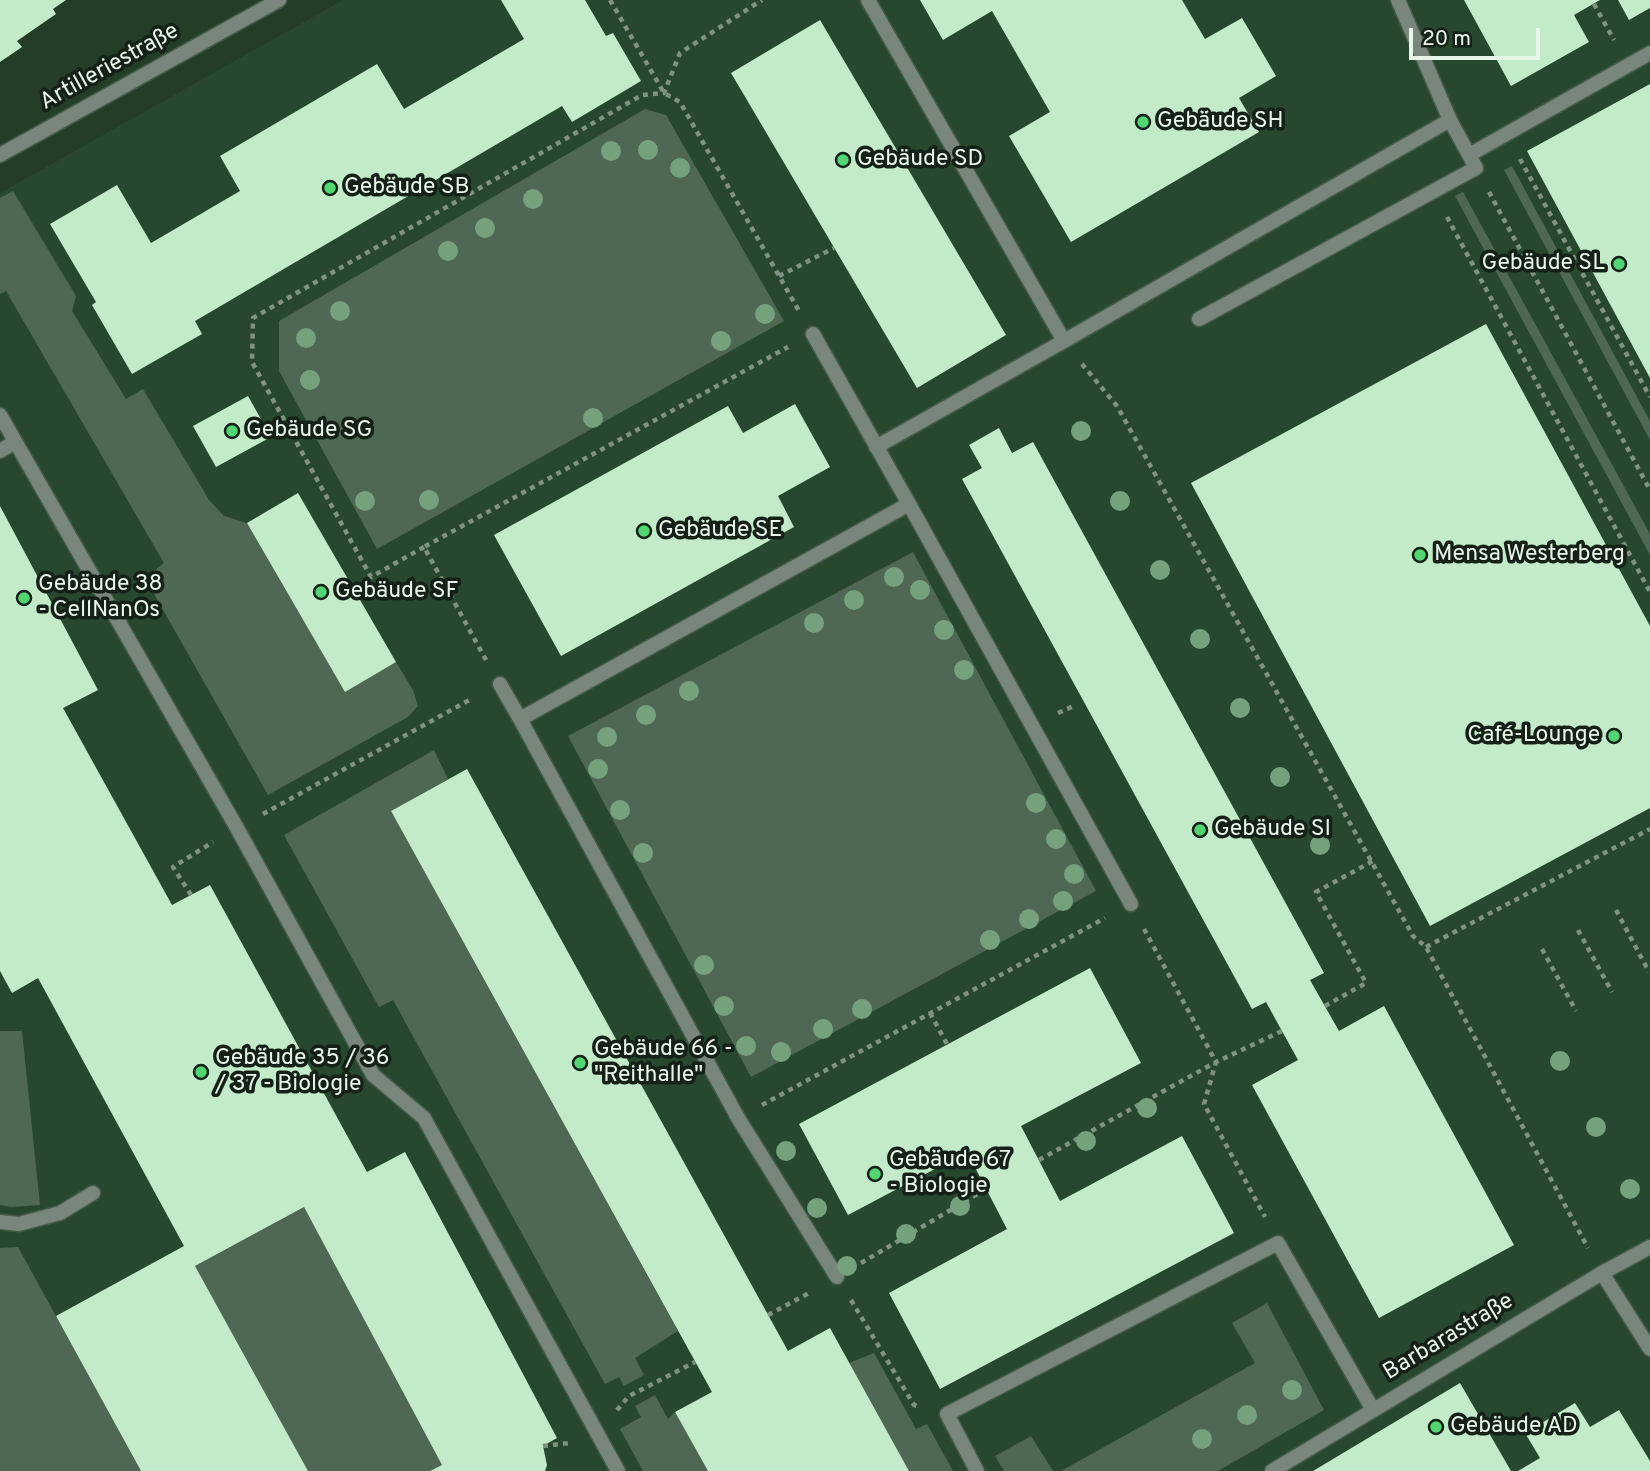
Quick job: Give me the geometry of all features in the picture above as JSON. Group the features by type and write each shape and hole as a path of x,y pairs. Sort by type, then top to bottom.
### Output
{"street":[{"name":"Artilleriestraße","path":"0,155 279,0"},
{"path":"868,0 1064,341"},
{"path":"1199,319 1476,168 1450,120 1399,1"},
{"path":"1469,155 1650,53"},
{"path":"876,447 1450,120"},
{"path":"813,334 1131,904"},
{"path":"0,415 237,828 373,1074 424,1118 618,1471"},
{"path":"0,451 15,442"},
{"path":"520,719 909,504"},
{"path":"500,684 738,1118 837,1277"},
{"path":"0,1222 19,1224 60,1213 93,1193"},
{"path":"977,1471 947,1414 1278,1242 1373,1410"},
{"name":"Barbarastraße","path":"1272,1471 1602,1273 1650,1247"},
{"path":"1602,1273 1650,1349"}],"path":[{"path":"610,0 664,93 680,102 813,334 371,577 252,362 253,318 642,95 664,93"},
{"path":"664,93 680,54 762,0"},
{"path":"1594,4 1611,35"},
{"path":"1650,397 1514,148 1476,168 1650,490"},
{"path":"1434,193 1650,592"},
{"path":"779,276 834,247"},
{"path":"1064,341 1117,406 1413,936 1426,947 1602,1273"},
{"path":"191,895 173,867 237,828 500,684 424,547"},
{"path":"1426,947 1650,829"},
{"path":"1325,1006 1366,983 1317,892 1373,861"},
{"path":"738,1118 1131,904 1216,1062 1204,1104 1267,1223"},
{"path":"1616,910 1650,972"},
{"path":"1578,930 1612,992"},
{"path":"1542,949 1576,1011"},
{"path":"930,1013 947,1044"},
{"path":"1039,1160 1216,1062 1282,1031"},
{"path":"768,1315 986,1189"},
{"path":"837,1277 914,1405"},
{"path":"629,1396 695,1362"},
{"path":"543,1446 566,1445"}],"shaded area":[{"path":"343,0 1650,0 1650,1471 0,1471 0,193"},
{"path":"645,109 666,115 784,321 377,549 279,371 279,321"},
{"path":"1512,166 1650,421 1650,440 1504,170"},
{"path":"13,191 76,296 72,311 126,399 143,389 209,500 224,516 247,523 345,691 396,662 413,690 418,706 408,717 268,795 145,578 164,563 6,291 0,294 0,198"},
{"path":"1463,192 1650,534 1650,555 1455,196"},
{"path":"913,552 1096,891 751,1077 568,736"},
{"path":"434,750 448,779 391,811 678,1331 635,1358 644,1375 624,1386 619,1377 605,1384 393,1000 379,1007 284,835"},
{"path":"0,1031 22,1031 40,1205 11,1207 0,1205"},
{"path":"304,1207 442,1465 430,1471 308,1471 195,1266"},
{"path":"18,1247 141,1471 0,1471 0,1248"},
{"path":"1267,1303 1324,1410 1218,1471 1061,1471 1255,1363 1232,1323"},
{"path":"874,1353 916,1429 927,1424 953,1471 909,1471 849,1363"},
{"path":"655,1395 668,1419 675,1412 708,1471 643,1471 620,1429 641,1417 635,1406"},
{"path":"1031,1436 1053,1471 1004,1471 995,1456"}],"building":[{"path":"0,0 66,0 53,9 56,14 17,41 22,47 0,62"},
{"name":"Gebäude SB","path":"501,0 585,0 606,36 613,33 641,81 572,122 562,106 195,321 202,334 132,374 92,305 96,302 50,224 117,185 151,243 240,191 220,156 377,64 404,109 524,39"},
{"name":"Gebäude SH","path":"920,0 1182,0 1205,39 1242,18 1276,76 1239,98 1259,132 1071,242 1009,136 1050,112 992,11 943,40"},
{"path":"1464,0 1600,0 1574,15 1589,42 1511,86"},
{"path":"1618,0 1650,0 1650,8 1629,20"},
{"name":"Gebäude SD","path":"820,20 1006,335 917,388 731,73"},
{"name":"Gebäude SL","path":"1650,84 1650,378 1527,151"},
{"name":"Mensa Westerberg","path":"1486,324 1650,626 1650,808 1430,926 1191,483"},
{"name":"Gebäude SG","path":"248,396 271,437 216,467 193,426"},
{"name":"Gebäude SE","path":"795,404 830,467 778,496 794,527 561,656 494,535 728,406 743,433"},
{"name":"Gebäude SI","path":"999,428 1012,453 1033,442 1324,973 1310,980 1339,1031 1384,1006 1514,1245 1379,1318 1252,1085 1298,1060 1266,1002 1252,1009 962,479 982,468 969,445"},
{"name":"Gebäude SF","path":"298,493 396,662 345,692 247,523"},
{"name":"Gebäude 35 / 36 / 37 - Biologie","path":"0,506 98,690 63,708 172,905 210,885 367,1172 405,1152 557,1438 543,1446 547,1465 545,1471 430,1471 442,1465 304,1207 195,1266 308,1471 141,1471 56,1316 184,1246 38,978 12,993 0,971"},
{"name":"Gebäude 66 - \"Reithalle\"","path":"467,769 788,1351 830,1328 909,1471 708,1471 675,1412 712,1392 391,811"},
{"name":"Gebäude 67 - Biologie","path":"1090,968 1141,1063 1021,1126 1060,1201 1182,1136 1234,1233 940,1389 889,1293 1007,1229 967,1152 848,1215 799,1124"},
{"name":"Gebäude AD","path":"1460,1383 1511,1471 1313,1471"},
{"path":"1575,1403 1590,1427 1619,1410 1650,1461 1650,1471 1518,1471 1540,1458 1525,1433"}],"place":[{"name":"Gebäude SH","path":"1143,122"},
{"name":"Gebäude SD","path":"843,160"},
{"name":"Gebäude SB","path":"330,188"},
{"name":"Gebäude SL","path":"1619,264"},
{"name":"Gebäude SG","path":"232,431"},
{"name":"Gebäude SE","path":"644,531"},
{"name":"Mensa Westerberg","path":"1420,555"},
{"name":"Gebäude SF","path":"321,592"},
{"name":"Gebäude 38 - CellNanOs","path":"24,598"},
{"name":"Café-Lounge","path":"1614,736"},
{"name":"Gebäude SI","path":"1200,830"},
{"name":"Gebäude 66 - \"Reithalle\"","path":"580,1063"},
{"name":"Gebäude 35 / 36 / 37 - Biologie","path":"201,1072"},
{"name":"Gebäude 67 - Biologie","path":"875,1174"},
{"name":"Gebäude AD","path":"1436,1427"}]}
